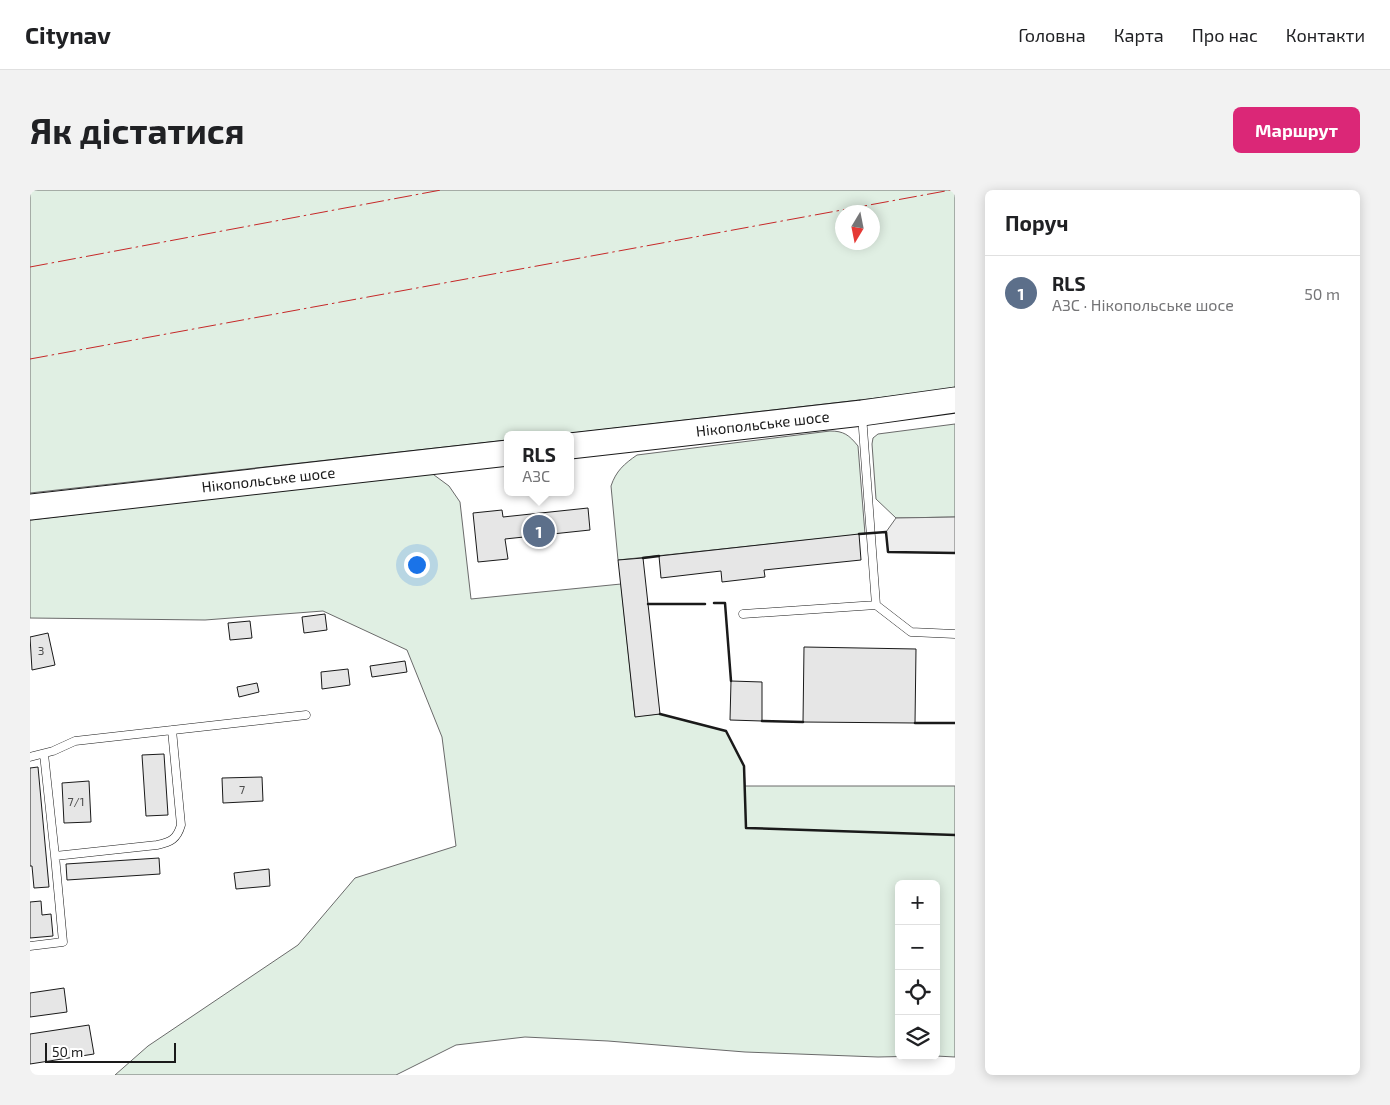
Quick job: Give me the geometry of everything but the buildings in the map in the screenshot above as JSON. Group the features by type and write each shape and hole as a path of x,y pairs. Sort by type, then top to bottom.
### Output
{"main road":[{"name":"Нікопольське шосе","path":"574,446 862,413 955,400"},
{"name":"Нікопольське шосе","path":"30,507 504,453"}],"lane":[{"path":"862,413 876,605"},
{"path":"743,614 876,605 911,632 955,634"},
{"path":"30,757 44,754 75,740 306,715"},
{"path":"55,856 157,845 171,841 178,835 181,825 172,730"},
{"path":"30,946 63,942 44,754"}],"green space":[{"path":"30,190 955,190 955,389 574,433 574,431 504,431 504,440 30,493"},
{"path":"955,424 955,517 896,518 876,499 873,438 878,434"},
{"path":"830,431 846,434 858,446 865,534 618,560 611,486 621,468 637,455"},
{"path":"430,472 449,486 460,502 471,599 621,584 635,716 660,714 726,731 744,766 745,786 955,786 955,1057 940,1056 940,880 895,880 895,1057 745,1052 608,1041 525,1037 456,1045 396,1075 115,1075 148,1046 298,945 355,878 456,846 442,737 407,650 323,611 205,620 30,618 30,520"}],"shaded area":[{"path":"955,517 955,553 888,552 886,532 896,518"}],"wall":[{"path":"859,534 886,532 888,552 955,553"},
{"path":"643,558 659,556"},
{"path":"714,603 725,603 731,681"},
{"path":"648,604 705,604"},
{"path":"660,714 726,731 744,766 746,828 955,835"},
{"path":"762,721 803,722"},
{"path":"915,723 955,723"}],"power":[{"path":"30,267 441,190"},
{"path":"30,359 951,190"}],"place":[{"name":"RLS","path":"539,531"}]}
